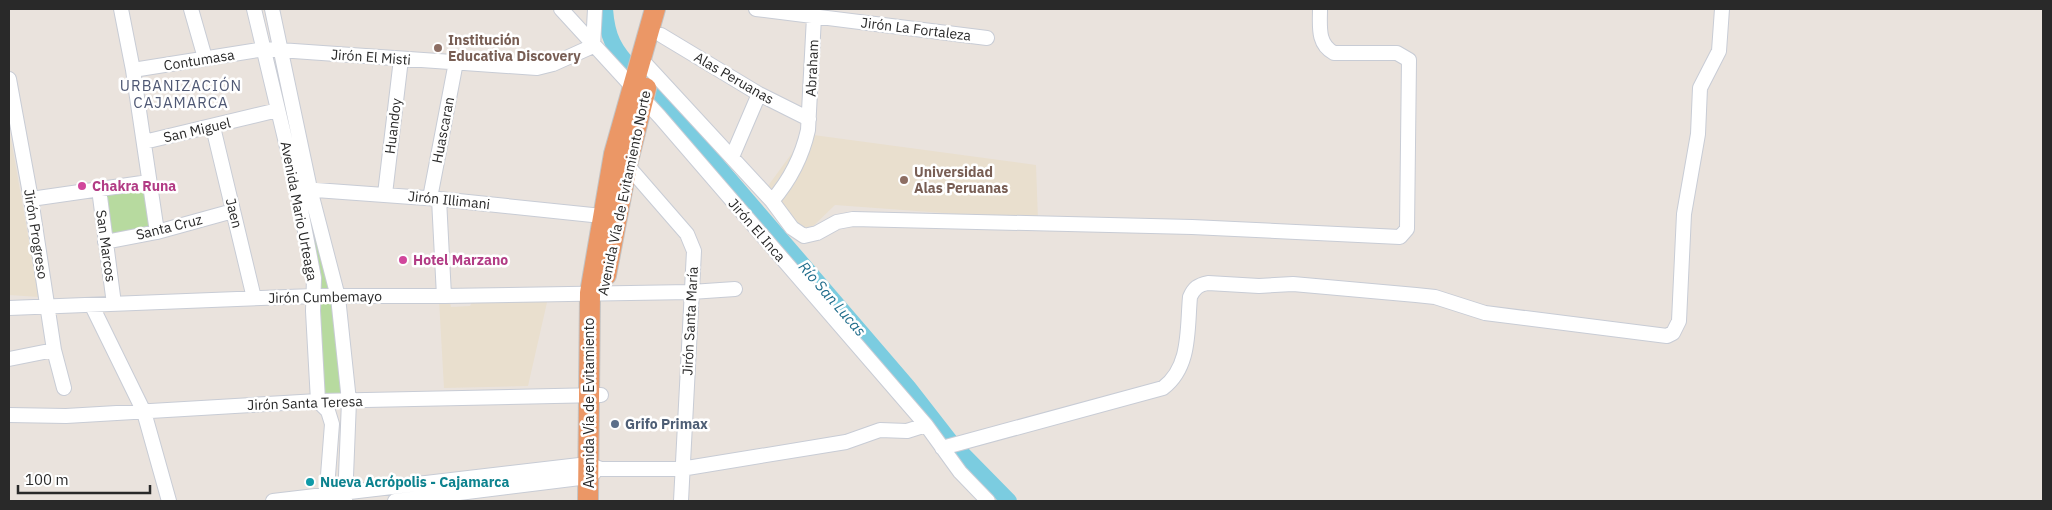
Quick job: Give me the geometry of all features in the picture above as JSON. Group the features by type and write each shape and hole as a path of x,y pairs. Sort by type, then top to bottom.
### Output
{"highway":[{"name":"Avenida Vía de Evitamiento Norte","path":"596,293 627,166 641,78 655,9"},
{"name":"Avenida Vía de Evitamiento Norte","path":"602,216 614,154 641,78 661,35 668,9"},
{"name":"Avenida Vía de Evitamiento","path":"588,501 592,470 596,293 602,216"},
{"path":"592,470 599,501"}],"street":[{"path":"121,9 133,70 148,182 157,232"},
{"path":"191,9 204,58"},
{"name":"Avenida Mario Urteaga","path":"254,9 278,110 338,297 349,400 346,497"},
{"name":"Avenida Mario Urteaga","path":"272,9 281,50 303,189 314,278 313,296 318,400 328,411 332,424 326,498"},
{"name":"Jirón El Inca","path":"561,9 593,46 641,78 926,425 949,446 960,472 988,501"},
{"path":"593,46 595,9"},
{"name":"Jirón La Fortaleza","path":"761,9 988,38"},
{"path":"641,78 732,157 772,201 792,228 804,236 817,233 838,222 853,218 1192,227 1402,236 1407,230 1409,60 1397,53 1334,52 1327,49 1321,36 1320,9"},
{"path":"949,446 1163,388 1176,377 1184,361 1190,297 1193,290 1200,285 1208,283 1259,286 1293,284 1435,297 1486,313 1667,336 1673,333 1679,321 1684,214 1698,134 1700,88 1719,50 1722,9"},
{"name":"Abraham","path":"772,201 784,188 798,162 805,143 809,119 814,17"},
{"name":"Alas Peruanas","path":"661,35 759,94 809,119"},
{"name":"Jirón El Misti","path":"265,49 536,68 554,64 593,46"},
{"name":"Contumasa","path":"133,70 265,49"},
{"name":"Huandoy","path":"385,194 401,59"},
{"name":"Huascaran","path":"444,296 434,198 456,62"},
{"name":"Jirón Progreso","path":"9,79 31,199 54,350 64,388"},
{"path":"732,157 759,94"},
{"name":"San Miguel","path":"144,142 213,128 278,110"},
{"name":"Jaen","path":"213,128 254,298"},
{"name":"Jirón Santa María","path":"627,166 680,226 692,243 694,251 681,469 681,501"},
{"path":"31,199 148,182"},
{"name":"San Marcos","path":"98,188 114,304"},
{"name":"Jirón Illimani","path":"303,189 434,198 602,216"},
{"name":"Santa Cruz","path":"105,242 157,232 234,211"},
{"name":"Jirón Cumbemayo","path":"9,308 313,296 692,292 734,289"},
{"path":"92,306 144,412 169,501"},
{"path":"9,359 54,350"},
{"name":"Jirón Santa Teresa","path":"9,415 66,416 318,400 595,395"},
{"path":"395,501 431,500 592,470 681,469 846,442 880,430 907,430 926,425"},
{"path":"273,501 346,497 428,483 478,490"},
{"path":"428,483 431,500"}],"shaded area":[{"path":"9,128 39,297 9,295"},
{"name":"Universidad Alas Peruanas","path":"806,134 1036,165 1038,220 835,205 803,236 762,194"},
{"path":"548,298 528,386 444,388 439,300 450,302 451,307 470,306 472,302"}],"green space":[{"path":"146,191 153,228 111,237 105,194"},
{"path":"300,192 308,192 335,294 322,295"},
{"path":"316,299 341,302 347,397 317,394"}],"waterway":[{"name":"Río San Lucas","path":"605,9 608,28 616,49 633,70"},
{"name":"Río San Lucas","path":"657,95 908,387 950,441 1009,501"}],"place":[{"name":"Institución Educativa Discovery","path":"438,48"},
{"name":"Universidad Alas Peruanas","path":"904,180"},
{"name":"Chakra Runa","path":"82,186"},
{"name":"Hotel Marzano","path":"403,260"},
{"name":"Grifo Primax","path":"615,424"},
{"name":"Nueva Acrópolis - Cajamarca","path":"310,482"}],"district":[{"name":"URBANIZACIÓN CAJAMARCA","path":"181,94"}]}
